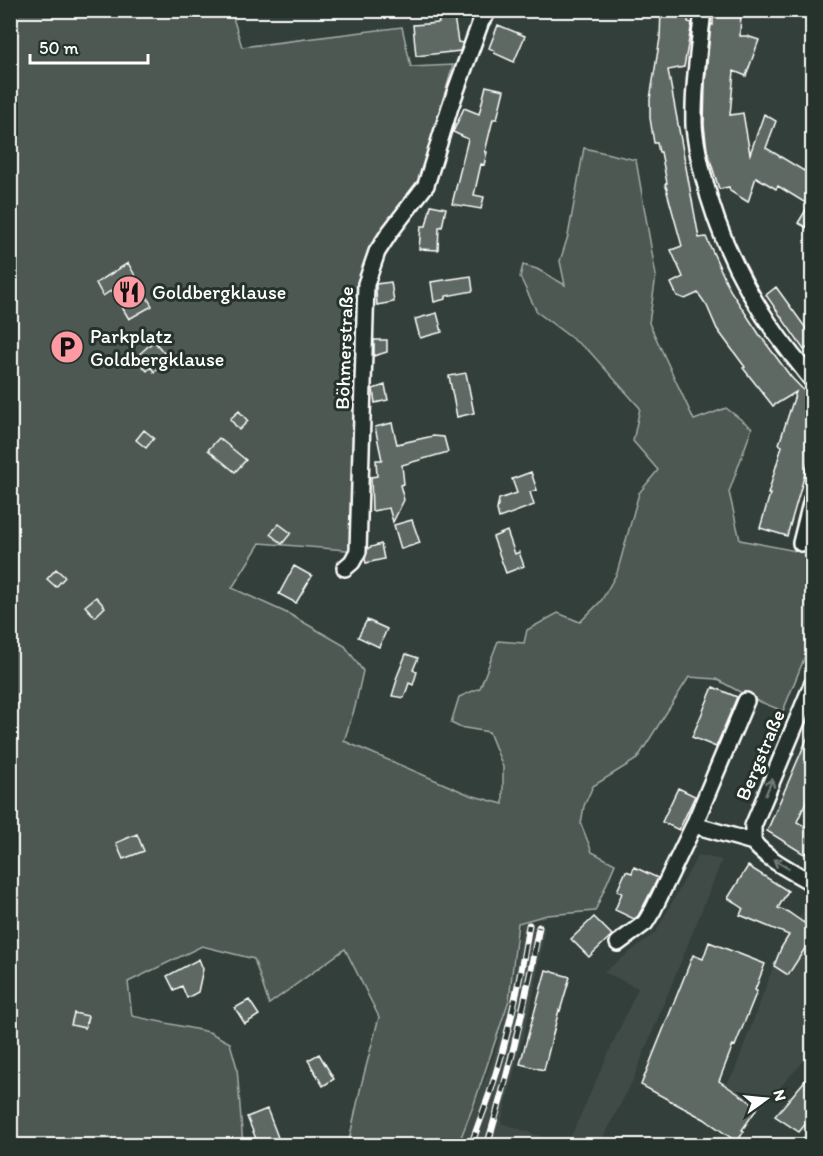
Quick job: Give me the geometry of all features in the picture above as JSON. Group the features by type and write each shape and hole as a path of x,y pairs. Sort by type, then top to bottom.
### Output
{"street":[{"name":"Böhmerstraße","path":"345,568 352,562 358,551 366,284 377,252 426,185 450,107 481,21 489,10"},
{"path":"703,10 694,126 697,151 708,194 726,244 752,297 777,336 813,380"},
{"path":"801,543 813,499"},
{"name":"Bergstraße","path":"753,842 753,826 813,685"},
{"path":"618,944 645,923 653,910 694,825 746,701"},
{"path":"694,825 753,842 767,856 813,883"}],"shaded area":[{"path":"10,11 231,11 242,47 402,27 411,67 453,65 419,186 368,261 358,551 260,543 232,588 289,614 345,646 363,671 344,741 470,795 503,804 503,767 489,732 459,727 451,723 459,697 480,688 498,641 524,643 527,630 558,613 580,622 601,601 617,573 639,493 658,470 633,441 640,408 590,352 537,312 520,277 523,265 537,269 565,285 560,261 568,236 584,148 636,160 656,276 649,323 694,420 726,408 752,428 729,492 740,540 806,553 812,537 812,639 783,711 753,699 716,679 689,677 637,759 593,786 584,806 581,824 592,852 615,864 595,911 547,915 518,923 509,1000 458,1145 348,1145 379,1017 345,949 269,1004 254,959 202,946 128,982 132,1016 209,1032 230,1043 237,1068 243,1145 11,1145"},
{"path":"698,855 722,860 632,1082 599,1145 567,1145 638,988 604,972 656,932"},
{"path":"812,897 812,1052 761,1108 726,1085 735,1070 780,948"},
{"path":"521,923 545,928 532,1002 501,1123 567,1145 459,1145 493,1059 510,999"}],"building":[{"path":"437,10 453,10 458,42 463,43 460,51 416,56 413,25 439,23"},
{"path":"661,10 689,10 688,22 692,23 684,67 668,70 699,238 706,237 730,290 791,377 813,400 813,446 787,536 760,528 782,446 779,444 796,392 773,406 743,368 745,367 717,329 707,306 698,293 685,299 677,296 671,283 683,277 671,250 682,246 665,184 667,183 661,152 659,152 657,143 654,143 650,118 650,99 660,38"},
{"path":"713,10 741,10 740,36 759,40 746,76 734,71 730,115 743,113 750,154 764,114 776,121 766,148 804,171 813,157 813,231 798,223 809,205 778,186 776,189 756,177 748,202 730,191 729,187 719,189 707,150 704,125 705,83"},
{"path":"498,25 525,36 514,62 494,53 495,51 489,48"},
{"path":"486,86 504,90 497,119 493,119 484,165 481,164 474,195 484,197 481,209 452,204 468,139 453,132 464,108 479,114"},
{"path":"431,205 446,208 442,227 439,227 438,250 419,249 421,226 426,226"},
{"name":"Goldbergklause","path":"128,263 152,306 129,319 112,290 103,296 96,283"},
{"path":"471,276 473,291 446,296 446,299 434,302 431,282"},
{"path":"391,282 394,302 377,305 376,284"},
{"path":"776,287 813,338 813,344 804,350 766,295"},
{"path":"437,313 442,332 420,338 415,319"},
{"path":"374,340 387,340 387,352 374,356"},
{"path":"154,341 169,359 154,372 151,367 147,371 135,358"},
{"path":"466,373 474,413 457,417 449,376"},
{"path":"385,385 388,400 375,403 373,389"},
{"path":"239,411 248,421 239,430 230,419"},
{"path":"392,423 397,444 433,436 444,437 448,452 402,465 404,484 400,485 404,500 393,522 389,508 372,511 371,477 377,476 376,460 382,460 375,427"},
{"path":"144,430 154,438 146,448 136,440"},
{"path":"219,438 246,460 235,472 208,450"},
{"path":"531,472 537,490 530,492 534,505 499,518 497,510 499,499 517,493 512,479"},
{"path":"412,520 420,543 401,549 394,525"},
{"path":"279,524 291,533 282,544 270,534"},
{"path":"507,531 515,554 519,552 524,566 506,573 493,537"},
{"path":"381,544 384,559 366,563 368,548"},
{"path":"294,566 312,576 296,603 279,594"},
{"path":"56,569 65,577 56,587 47,579"},
{"path":"96,597 105,607 95,617 85,606"},
{"path":"367,620 387,629 379,647 358,637"},
{"path":"406,654 418,658 413,670 417,672 413,685 409,683 404,698 392,696 396,679"},
{"path":"713,687 737,697 716,747 692,737"},
{"path":"813,725 813,786 797,822 813,831 813,857 805,852 804,854 767,831"},
{"path":"678,788 695,796 679,830 662,822"},
{"path":"137,834 144,851 123,859 116,843"},
{"path":"748,866 788,891 778,908 804,923 813,908 813,936 788,975 774,966 789,935 740,915 743,908 728,898"},
{"path":"634,867 658,878 638,916 634,919 615,910 622,893 617,891 626,871 632,873"},
{"path":"594,917 612,935 589,957 571,939"},
{"path":"709,942 765,964 755,990 757,991 719,1081 758,1107 742,1130 744,1131 737,1142 704,1119 641,1085 693,955 703,959"},
{"path":"199,959 203,969 198,992 187,998 182,986 174,990 167,976"},
{"path":"546,970 570,977 544,1070 520,1064"},
{"path":"249,1000 259,1015 245,1024 235,1008"},
{"path":"74,1013 88,1016 85,1028 71,1025"},
{"path":"319,1054 334,1079 323,1086 308,1060"},
{"path":"813,1071 813,1115 799,1132 775,1116"},
{"path":"267,1109 281,1146 259,1146 247,1117"}],"railway":[{"path":"471,1146 502,1051 529,925"},
{"path":"487,1146 516,1037 539,927"}],"place":[{"name":"Goldbergklause","path":"129,292"},
{"name":"Parkplatz Goldbergklause","path":"67,347"}]}
